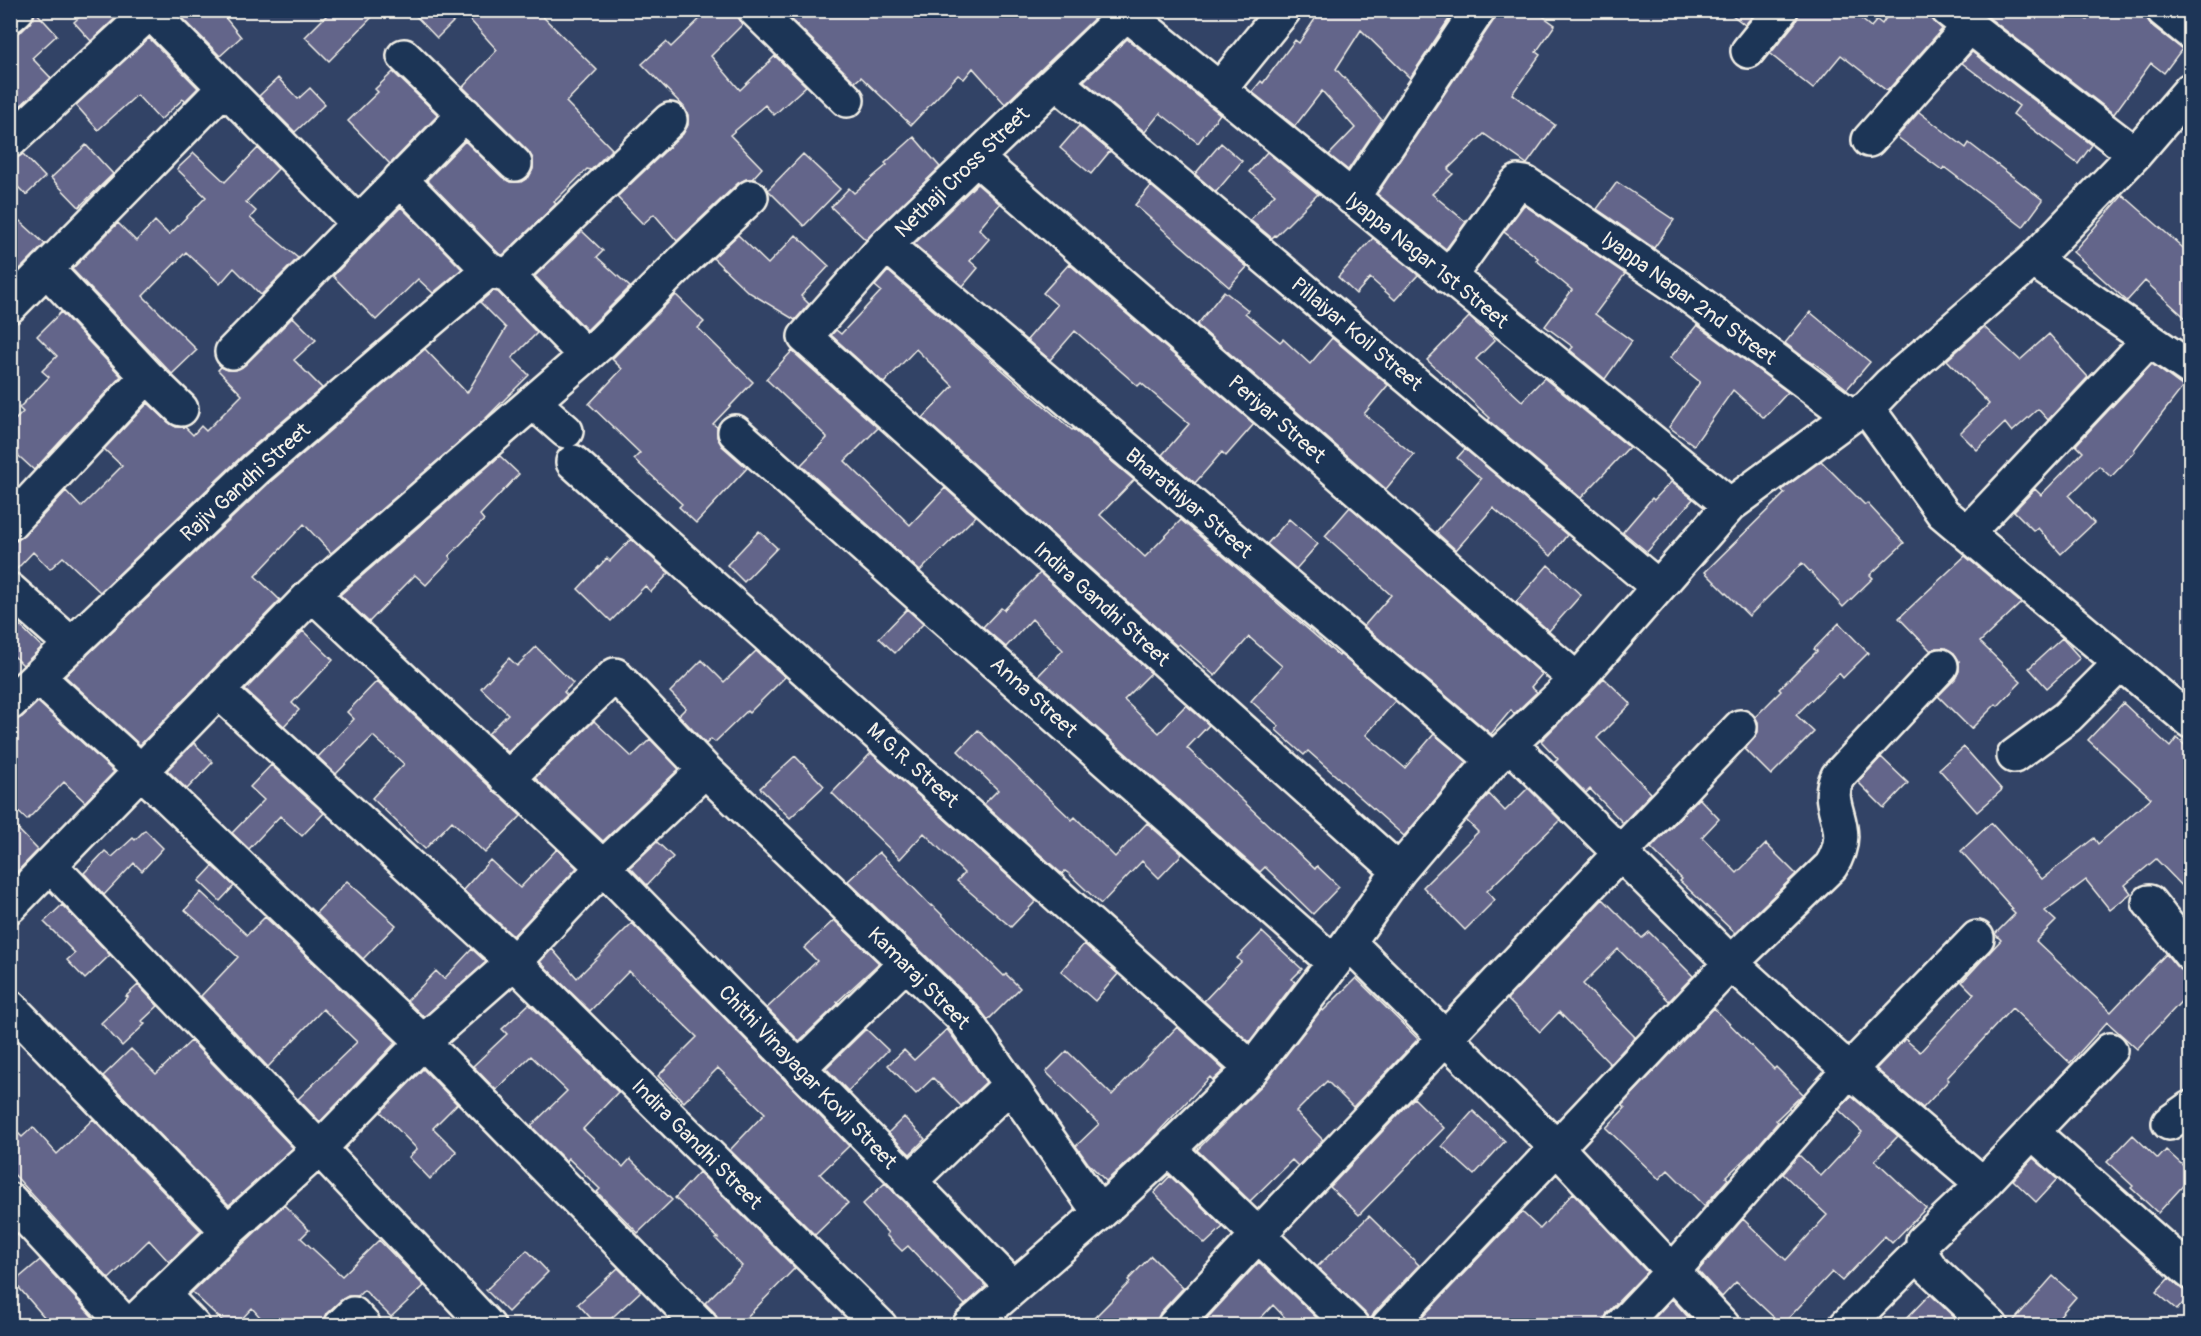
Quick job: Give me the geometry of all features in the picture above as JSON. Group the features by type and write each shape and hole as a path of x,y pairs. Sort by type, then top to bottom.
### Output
{"street":[{"path":"10,16 17,10"},
{"path":"1219,90 1284,10"},
{"path":"1352,198 1478,10"},
{"path":"1748,51 1781,10"},
{"path":"2163,10 2190,32"},
{"path":"10,141 151,11 357,222"},
{"name":"Iyappa Nagar 1st Street","path":"1124,12 1730,505"},
{"name":"Nethaji Cross Street","path":"805,337 886,245 1056,82 1124,12"},
{"path":"762,13 847,100"},
{"path":"1869,140 1959,19 2135,154"},
{"path":"404,56 515,164"},
{"name":"Pillaiyar Koil Street","path":"1056,82 1658,586"},
{"path":"10,306 224,88"},
{"path":"969,1326 1100,1213 1252,1069 1342,953 1399,871 1502,752 1577,680 1730,505 1859,412 2033,260 2135,154 2190,90"},
{"path":"232,352 465,114"},
{"name":"Rajiv Gandhi Street","path":"10,703 256,469 498,273 670,120"},
{"name":"Periyar Street","path":"977,159 1577,680"},
{"path":"400,179 586,356"},
{"name":"Iyappa Nagar 2nd Street","path":"1449,277 1515,184 1526,183 1859,412 1943,513 2190,721"},
{"path":"10,906 312,594 586,356 752,197"},
{"name":"Bharathiyar Street","path":"886,245 1502,752 1619,854 1731,963 1849,1070 1983,1184"},
{"path":"2033,260 2190,368"},
{"path":"46,269 181,409"},
{"name":"Indira Gandhi Street","path":"805,337 1399,871"},
{"path":"1967,533 2149,340"},
{"path":"10,523 147,376"},
{"path":"533,402 566,430"},
{"name":"Anna Street","path":"735,432 1342,953 1445,1037 1556,1147 1723,1326"},
{"name":"M.G.R. Street","path":"573,462 1252,1069"},
{"path":"10,590 72,645"},
{"name":"Chithi Vinayagar Kovil Street","path":"312,594 603,867 1013,1287"},
{"path":"2014,756 2067,717 2121,663"},
{"path":"1388,1326 1731,963 1831,866 1838,854 1842,838 1832,787 1838,776 1941,666"},
{"name":"Kamaraj Street","path":"507,779 615,675 705,770 964,1019 1100,1213"},
{"path":"38,677 141,771 423,1042 701,1326"},
{"name":"Indira Gandhi Street","path":"218,691 514,962 880,1326"},
{"path":"1174,1326 1740,726"},
{"path":"10,1200 129,1326 228,1231 320,1148 423,1042 514,962 603,867 705,770"},
{"path":"50,865 488,1326"},
{"path":"2149,902 2184,933"},
{"path":"1621,1326 1672,1272 1849,1070 1977,938"},
{"path":"799,1068 906,963"},
{"path":"10,1007 228,1231"},
{"path":"1991,1326 1931,1269 1923,1257 1923,1241 1983,1184 2110,1050"},
{"path":"909,1182 1010,1085"},
{"path":"2032,1132 2190,1272"},
{"path":"1169,1149 1352,1326"},
{"path":"1846,1326 1922,1250"},
{"path":"162,1294 192,1326"},
{"path":"341,1326 353,1314 364,1326"}],"building":[{"path":"87,10 124,10 91,41 74,22"},
{"path":"175,10 219,10 241,37 220,56"},
{"path":"332,10 379,10 329,61 305,37"},
{"path":"410,10 536,10 597,70 566,102 612,149 591,170 587,169 554,202 556,204 503,255 499,254 427,180 465,141 510,182 521,182 529,177 533,169 533,159 528,151 463,87 497,50 463,12 437,38"},
{"path":"709,10 733,10 743,24 711,56 740,90 775,56 806,86 774,115 765,105 730,135 762,168 752,179 738,183 677,241 654,214 643,224 617,197 683,134 688,125 688,115 684,107 642,64 666,42 671,47"},
{"path":"782,10 1103,10 1005,104 973,68 964,79 958,75 911,125 861,77 855,82"},
{"path":"1321,10 1455,10 1410,78 1361,30 1336,69 1382,120 1348,170 1329,155 1355,128 1322,91 1295,126 1252,92 1261,81 1263,83 1295,40 1299,43"},
{"path":"1497,10 1534,10 1555,25 1536,52 1540,55 1512,94 1555,125 1527,164 1484,134 1448,169 1453,174 1432,194 1466,222 1446,249 1377,194 1494,20"},
{"path":"1726,10 1757,10 1745,25"},
{"path":"1799,10 1850,10 1871,27 1877,20 1882,24 1891,10 1930,10 1931,18 1942,29 1887,91 1841,55 1813,89 1770,54 1796,22"},
{"path":"1979,10 2073,10 2087,20 2094,10 2145,10 2151,25 2182,49 2164,73 2151,63 2114,114"},
{"path":"35,11 57,35 32,58 51,78 10,115 10,34 22,31 34,17"},
{"path":"149,38 198,88 160,120 137,95 98,130 76,105"},
{"path":"1127,39 1220,114 1198,143 1160,113 1145,132 1084,81"},
{"path":"1972,52 2092,145 2078,164 2013,114 2019,106 1962,63"},
{"path":"393,72 438,115 390,164 348,121 378,92 375,89"},
{"path":"278,78 298,99 310,88 325,104 295,132 259,96"},
{"path":"1919,112 1966,148 1969,143 2043,200 2023,227 1944,167 1942,170 1897,137"},
{"path":"1079,126 1110,151 1091,174 1060,148"},
{"path":"914,137 940,167 866,240 831,207 849,188 854,193 887,165 885,163"},
{"path":"1221,143 1242,161 1216,192 1195,174"},
{"path":"86,145 113,174 79,207 51,178"},
{"path":"258,148 278,169 246,202 256,211 250,218 298,258 261,295 234,268 220,284 186,252 143,296 197,350 172,374 72,269 118,223 136,241 155,221 169,235 206,197 177,169 194,153 225,182"},
{"path":"1267,152 1318,194 1272,238 1250,220 1275,194 1249,172"},
{"path":"23,154 45,177 26,195 10,179 10,159"},
{"path":"803,154 840,189 804,226 768,190"},
{"path":"1617,182 1674,220 1654,248 1597,209"},
{"path":"977,184 1000,204 979,229 989,239 970,261 978,268 963,286 914,244"},
{"path":"1151,186 1247,267 1229,287 1135,205"},
{"path":"2123,195 2190,254 2190,322 2145,281 2127,301 2073,252"},
{"path":"1524,205 1625,274 1595,314 1632,341 1605,379 1570,350 1573,347 1545,326 1572,290 1536,260 1538,258 1504,232"},
{"path":"401,207 462,269 433,293 418,279 376,320 333,276"},
{"path":"10,212 45,244 10,279"},
{"path":"582,231 603,251 597,257 630,287 587,330 535,276"},
{"path":"738,235 768,264 796,235 829,266 801,296 809,304 795,320 747,291 713,258"},
{"path":"1373,238 1418,275 1395,300 1370,278 1356,294 1338,277"},
{"path":"1069,264 1254,424 1226,456 1222,452 1195,483 1162,455 1189,424 1141,383 1138,386 1075,331 1050,360 1027,340 1057,305 1043,293"},
{"path":"888,271 1072,430 1134,480 1100,515 1145,557 1181,520 1339,656 1340,654 1395,701 1366,735 1405,768 1434,734 1467,762 1404,836 1308,751 1304,755 1276,730 1279,726 1251,701 1282,666 1249,637 1215,676 1179,644 1177,646 923,418 953,386 916,349 884,383 831,335 836,330 841,334 881,291 875,286"},
{"path":"493,291 498,292 537,333 512,358 529,375 481,423 331,553 304,524 255,576 280,600 140,745 65,676 269,483 425,349 467,393 506,328 480,302"},
{"path":"1224,291 1248,310 1245,313 1280,342 1283,339 1310,364 1332,338 1388,385 1364,414 1414,455 1386,489 1197,325"},
{"path":"676,295 704,322 698,328 753,382 713,424 717,427 717,437 722,446 747,468 696,523 679,507 682,504 634,459 640,453 589,404 622,369 612,359"},
{"path":"61,312 121,376 34,470 10,448 10,425 23,412 19,408 49,377 42,371 57,356 37,336"},
{"path":"1810,312 1870,362 1847,389 1785,343"},
{"path":"293,317 316,340 294,360 322,388 243,455 100,592 63,557 50,569 33,552 14,572 10,572 10,541 16,541 24,536 66,491 81,507 122,466 104,449 148,403 176,427 185,427 193,435 201,426 206,431 242,395 218,370 221,367 236,370 245,365"},
{"path":"1469,317 1495,340 1476,359 1522,401 1544,378 1629,447 1581,498 1488,420 1490,418 1427,360"},
{"path":"1697,325 1788,392 1764,418 1733,390 1694,445 1669,427 1700,382 1670,358"},
{"path":"1984,327 2020,360 2049,334 2088,377 2048,420 2038,409 2012,432 2005,423 1977,450 1960,433 1989,404 1947,360"},
{"path":"792,351 878,428 845,461 910,525 945,488 976,516 920,571 801,465 827,438 766,379"},
{"path":"2152,364 2183,387 2135,451 2111,477 2099,466 2069,496 2094,523 2061,554 2038,528 2034,531 2014,511 2035,489 2041,495 2083,452 2076,445"},
{"path":"1465,449 1567,535 1551,556 1493,508 1456,550 1436,532 1481,479 1457,458"},
{"path":"500,456 519,474 480,515 484,520 449,556 451,559 426,585 415,575 369,622 340,595"},
{"path":"1821,461 1865,505 1867,503 1904,543 1870,575 1873,578 1843,607 1802,563 1749,616 1705,572 1785,493 1782,491 1784,488"},
{"path":"1671,482 1693,499 1647,552 1623,532 1652,498 1654,500"},
{"path":"1350,507 1542,674 1531,687 1537,692 1514,714 1511,710 1491,734 1364,626 1391,595 1325,536"},
{"path":"1289,519 1318,544 1296,569 1267,544"},
{"path":"759,531 777,548 744,582 727,565"},
{"path":"631,539 669,573 651,592 645,586 611,621 578,589 607,558 610,561"},
{"path":"1965,556 2021,603 1980,642 2021,682 1971,729 1938,696 1955,679 1959,671 1959,661 1954,653 1945,648 1936,648 1931,651 1899,618"},
{"path":"1548,565 1581,595 1549,631 1516,602"},
{"path":"1040,573 1151,673 1124,700 1159,733 1186,705 1209,725 1187,748 1315,869 1317,866 1339,887 1313,914 1265,867 1260,872 1038,676 1063,650 1032,619 1006,647 983,627 1001,608 1004,610"},
{"path":"907,609 923,624 895,653 879,638"},
{"path":"10,616 42,647 23,665 10,652"},
{"path":"1839,623 1868,653 1843,678 1839,673 1796,715 1814,732 1771,775 1745,749 1758,732 1758,722 1755,717 1817,651 1814,649"},
{"path":"303,631 333,660 292,703 299,710 284,726 245,690"},
{"path":"2062,638 2080,658 2047,688 2029,668"},
{"path":"536,647 573,683 564,692 567,695 508,752 488,734 508,714 481,688 509,658 517,666"},
{"path":"756,651 785,677 749,713 747,711 715,742 711,739 706,744 679,715 686,708 670,692 702,660 724,682"},
{"path":"1604,678 1631,704 1597,738 1651,793 1623,823 1590,789 1586,793 1555,762 1558,759 1541,741"},
{"path":"377,681 521,816 485,853 452,821 425,849 372,798 404,764 373,736 336,774 318,757 354,719 347,712"},
{"path":"38,702 114,772 85,802 64,782 27,820 10,804 10,721 22,717"},
{"path":"2123,703 2170,747 2177,738 2190,750 2190,894 2156,859 2125,885 2131,893 2110,910 2086,880 2045,911 2056,921 2036,941 2111,1012 2166,954 2176,966 2183,971 2190,972 2190,992 2137,1049 2107,1022 2070,1063 2012,1008 1947,1078 1949,1080 1923,1108 1876,1069 1905,1039 1920,1052 1974,994 1962,982 2001,940 1995,934 2015,914 1961,851 1991,823 2042,879 2094,838 2098,844 2151,798 2088,740"},
{"path":"594,721 632,757 650,739 679,769 603,841 535,778"},
{"path":"978,730 1072,820 1075,817 1115,857 1147,823 1182,854 1159,878 1142,861 1101,904 1068,873 1065,871 1062,874 984,804 998,790 958,751"},
{"path":"194,743 213,762 187,789 167,770"},
{"path":"1964,747 2002,790 1977,812 1939,769"},
{"path":"871,753 1036,901 1011,927 957,881 964,873 924,833 900,859 832,793"},
{"path":"795,756 824,786 790,818 760,788"},
{"path":"1881,757 1908,783 1884,808 1858,782"},
{"path":"271,765 324,813 302,836 280,816 249,849 232,833 264,800 250,787"},
{"path":"1528,788 1560,820 1487,891 1495,900 1465,930 1423,887 1478,832 1466,820 1489,794 1505,811"},
{"path":"1699,798 1719,819 1702,837 1737,873 1766,844 1796,874 1735,933 1680,881 1682,879 1651,848"},
{"path":"10,821 38,850 10,879"},
{"path":"145,830 163,848 142,871 134,863 104,895 84,873 105,851 112,857"},
{"path":"657,842 673,857 647,885 630,867"},
{"path":"557,849 577,868 513,936 463,890 490,860 520,888"},
{"path":"879,852 931,906 1004,976 1006,974 1020,988 988,1020 977,1005 848,881"},
{"path":"213,866 234,886 220,901 199,881"},
{"path":"347,881 396,925 363,959 316,913"},
{"path":"201,892 247,935 265,917 396,1042 320,1122 298,1099 357,1042 323,1009 268,1067 201,996 238,957 185,910"},
{"path":"1603,899 1642,938 1649,932 1693,976 1669,1001 1618,949 1583,984 1635,1037 1610,1064 1559,1012 1540,1032 1507,999"},
{"path":"62,905 110,955 85,979 67,960 75,953 44,922"},
{"path":"834,920 879,963 799,1041 767,1008 817,961 804,948"},
{"path":"632,923 849,1146 820,1174 848,1203 815,1235 730,1150 765,1113 718,1068 684,1102 658,1076 697,1037 629,971 590,1011 540,962 552,949 577,978"},
{"path":"1262,932 1302,969 1292,979 1295,982 1249,1042 1204,1001 1241,962 1237,958"},
{"path":"1084,944 1118,974 1095,1001 1061,971"},
{"path":"472,949 486,962 424,1017 407,1001 436,971 444,979"},
{"path":"1356,978 1418,1039 1353,1107 1327,1081 1296,1112 1323,1140 1298,1166 1292,1160 1250,1201 1197,1150 1265,1082 1322,1009 1323,1011"},
{"path":"138,985 158,1006 142,1021 145,1024 122,1046 101,1023"},
{"path":"529,1004 618,1092 583,1129 623,1167 630,1159 672,1200 638,1233 597,1192 600,1189 568,1158 566,1161 531,1126 567,1091 531,1056 496,1090 473,1066 507,1034 502,1029"},
{"path":"1714,1008 1774,1069 1776,1067 1803,1094 1776,1120 1778,1122 1756,1148 1726,1177 1728,1179 1704,1206 1668,1170 1659,1179 1606,1128 1625,1108 1622,1105"},
{"path":"1177,1027 1224,1070 1213,1080 1210,1077 1146,1145 1106,1181 1088,1163 1076,1146 1099,1124 1046,1072 1067,1051 1112,1095"},
{"path":"866,1029 888,1050 848,1091 826,1068"},
{"path":"947,1029 986,1082 961,1106 933,1078 916,1094 888,1065 904,1050 914,1060"},
{"path":"191,1041 293,1148 229,1205 103,1076 131,1049 156,1074"},
{"path":"423,1069 457,1104 433,1128 457,1152 430,1179 409,1157 417,1149 381,1112"},
{"path":"1851,1096 1898,1136 1875,1160 1926,1208 1892,1243 1885,1236 1842,1281 1832,1272 1782,1325 1736,1282 1722,1297 1698,1271 1743,1219 1786,1260 1827,1215 1783,1174 1799,1155 1821,1176 1862,1132 1839,1110"},
{"path":"1414,1098 1444,1128 1359,1215 1330,1187"},
{"path":"1473,1111 1505,1141 1474,1175 1442,1146"},
{"path":"904,1117 925,1139 910,1154 888,1133"},
{"path":"93,1119 201,1231 169,1262 149,1240 109,1279 10,1170 10,1125 22,1137 33,1127 57,1154"},
{"path":"2133,1135 2158,1159 2166,1150 2190,1172 2190,1178 2158,1213 2107,1162"},
{"path":"2033,1158 2057,1179 2036,1202 2013,1180"},
{"path":"699,1172 795,1268 738,1326 719,1326 715,1313 705,1303 742,1266 716,1239 718,1238 675,1198"},
{"path":"1170,1176 1223,1227 1205,1244 1154,1193"},
{"path":"885,1183 986,1286 965,1305 908,1246 902,1251 862,1205"},
{"path":"1573,1193 1647,1272 1607,1313 1603,1326 1414,1326 1522,1212 1540,1229"},
{"path":"284,1205 309,1230 301,1238 342,1276 379,1240 424,1286 391,1317 364,1290 358,1296 348,1296 340,1301 327,1313 323,1326 268,1326 252,1308 235,1326 228,1326 192,1292"},
{"path":"1369,1216 1419,1265 1374,1313 1370,1321 1365,1313 1317,1267"},
{"path":"527,1250 548,1272 508,1312 486,1290"},
{"path":"1151,1256 1183,1288 1160,1313 1156,1326 1086,1326 1130,1282 1128,1280"},
{"path":"40,1260 101,1326 52,1326 14,1282"},
{"path":"1259,1262 1325,1326 1293,1326 1273,1305 1253,1326 1200,1326"},
{"path":"618,1268 641,1291 603,1326 598,1326 578,1304"},
{"path":"2053,1276 2076,1297 2051,1326 2009,1326"},
{"path":"2169,1278 2178,1286 2190,1290 2190,1295 2177,1310 2156,1292"},
{"path":"1930,1294 1963,1326 1899,1326"},
{"path":"1672,1299 1696,1326 1647,1326"}]}
